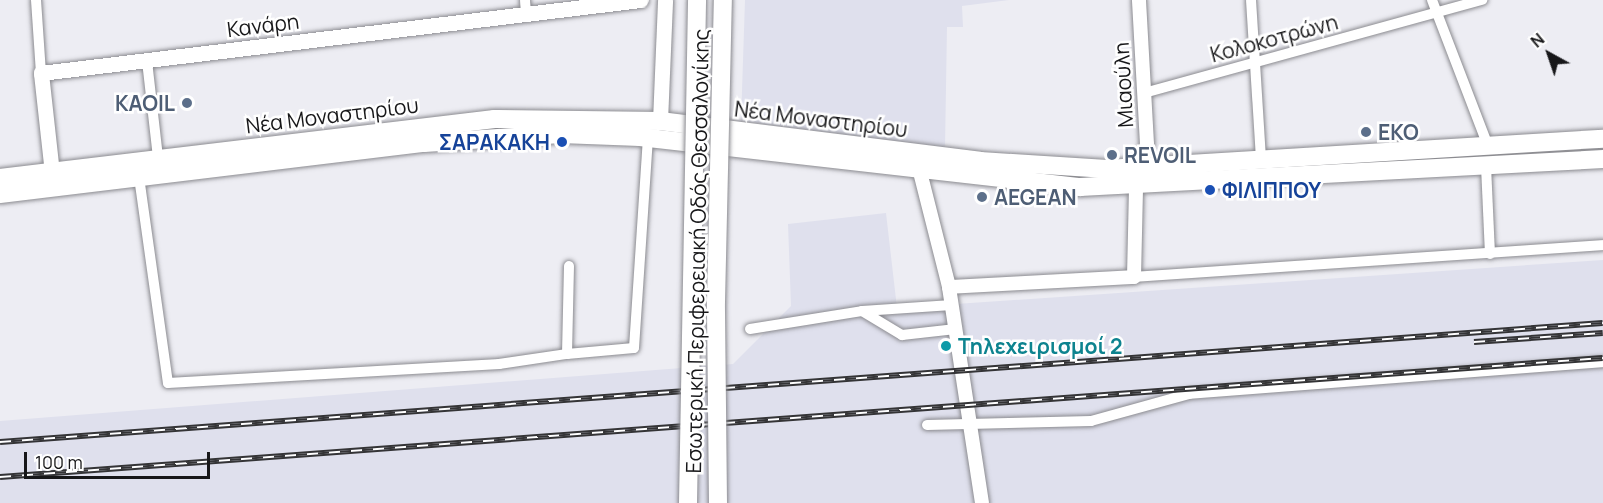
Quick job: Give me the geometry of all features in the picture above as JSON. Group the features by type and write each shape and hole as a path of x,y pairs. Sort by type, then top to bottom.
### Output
{"main road":[{"name":"Κανάρη","path":"41,73 147,61 525,7 641,0"},
{"path":"660,121 665,0"},
{"name":"Εσωτερική Περιφερειακή Οδός Θεσσαλονίκης","path":"688,503 697,0"},
{"name":"Εσωτερική Περιφερειακή Οδός Θεσσαλονίκης","path":"718,503 715,325 723,0"},
{"path":"41,73 53,179"},
{"name":"Νέα Μοναστηρίου","path":"0,194 53,179 158,158 495,119 660,121 980,161 1140,168 1603,139"},
{"name":"Νέα Μοναστηρίου","path":"0,178 139,177 469,138 584,134 648,138 1045,186 1136,187 1603,159"}],"street":[{"path":"36,0 41,73"},
{"name":"Μιαούλη","path":"1134,277 1136,187 1147,144 1139,0"},
{"path":"1251,0 1261,160"},
{"path":"1432,0 1488,146"},
{"name":"Κολοκοτρώνη","path":"1144,93 1256,65 1482,0"},
{"path":"147,61 158,158"},
{"path":"139,177 168,383 499,364 567,354 634,348 648,138"},
{"path":"1486,166 1490,254"},
{"path":"920,172 949,287 982,503"},
{"path":"949,287 1134,277 1603,245"},
{"path":"567,354 569,266"},
{"path":"750,329 862,311 952,305"},
{"path":"862,311 902,335 956,330"},
{"path":"927,425 971,427 1091,421 1217,391 1603,362"}],"shaded area":[{"path":"745,0 1009,0 962,6 963,27 947,27 945,148 741,121"},
{"path":"886,213 897,308 1603,260 1603,503 0,503 0,421 733,364 791,306 788,224"}],"railway":[{"path":"0,442 1603,323"},
{"path":"1474,342 1603,333"},
{"path":"0,477 1603,358"}],"place":[{"name":"KAOIL","path":"187,103"},
{"name":"EKO","path":"1366,132"},
{"name":"ΣΑΡΑΚΑΚΗ","path":"562,142"},
{"name":"REVOIL","path":"1112,155"},
{"name":"ΦΙΛΙΠΠΟΥ","path":"1210,190"},
{"name":"AEGEAN","path":"982,197"},
{"name":"Τηλεχειρισμοί 2","path":"946,346"}]}
